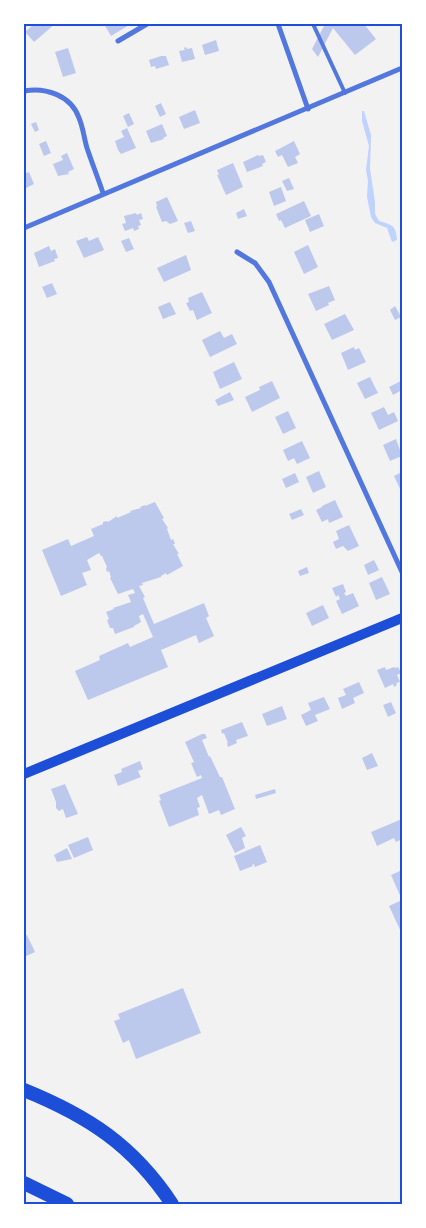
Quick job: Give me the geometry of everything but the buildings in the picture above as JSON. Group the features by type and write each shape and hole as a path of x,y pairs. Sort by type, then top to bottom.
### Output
{"highway":[{"path":"24,1090 74,1112 102,1130 127,1150 149,1173 172,1204"},
{"path":"24,1183 67,1204"}],"main road":[{"path":"24,774 402,618"}],"street":[{"path":"118,41 147,24"},
{"path":"278,24 308,109"},
{"path":"24,228 402,68"},
{"path":"24,91 48,91 60,96 75,109 80,118 88,152 104,193"},
{"path":"237,252 255,263 269,282 402,572"}],"lane":[{"path":"313,24 345,93"}],"water":[{"path":"362,111 364,111 371,135 370,169 375,214 379,221 392,226 396,231 397,240 392,242 387,228 375,223 371,217 367,197 368,181 366,170 369,146 362,121"}]}
